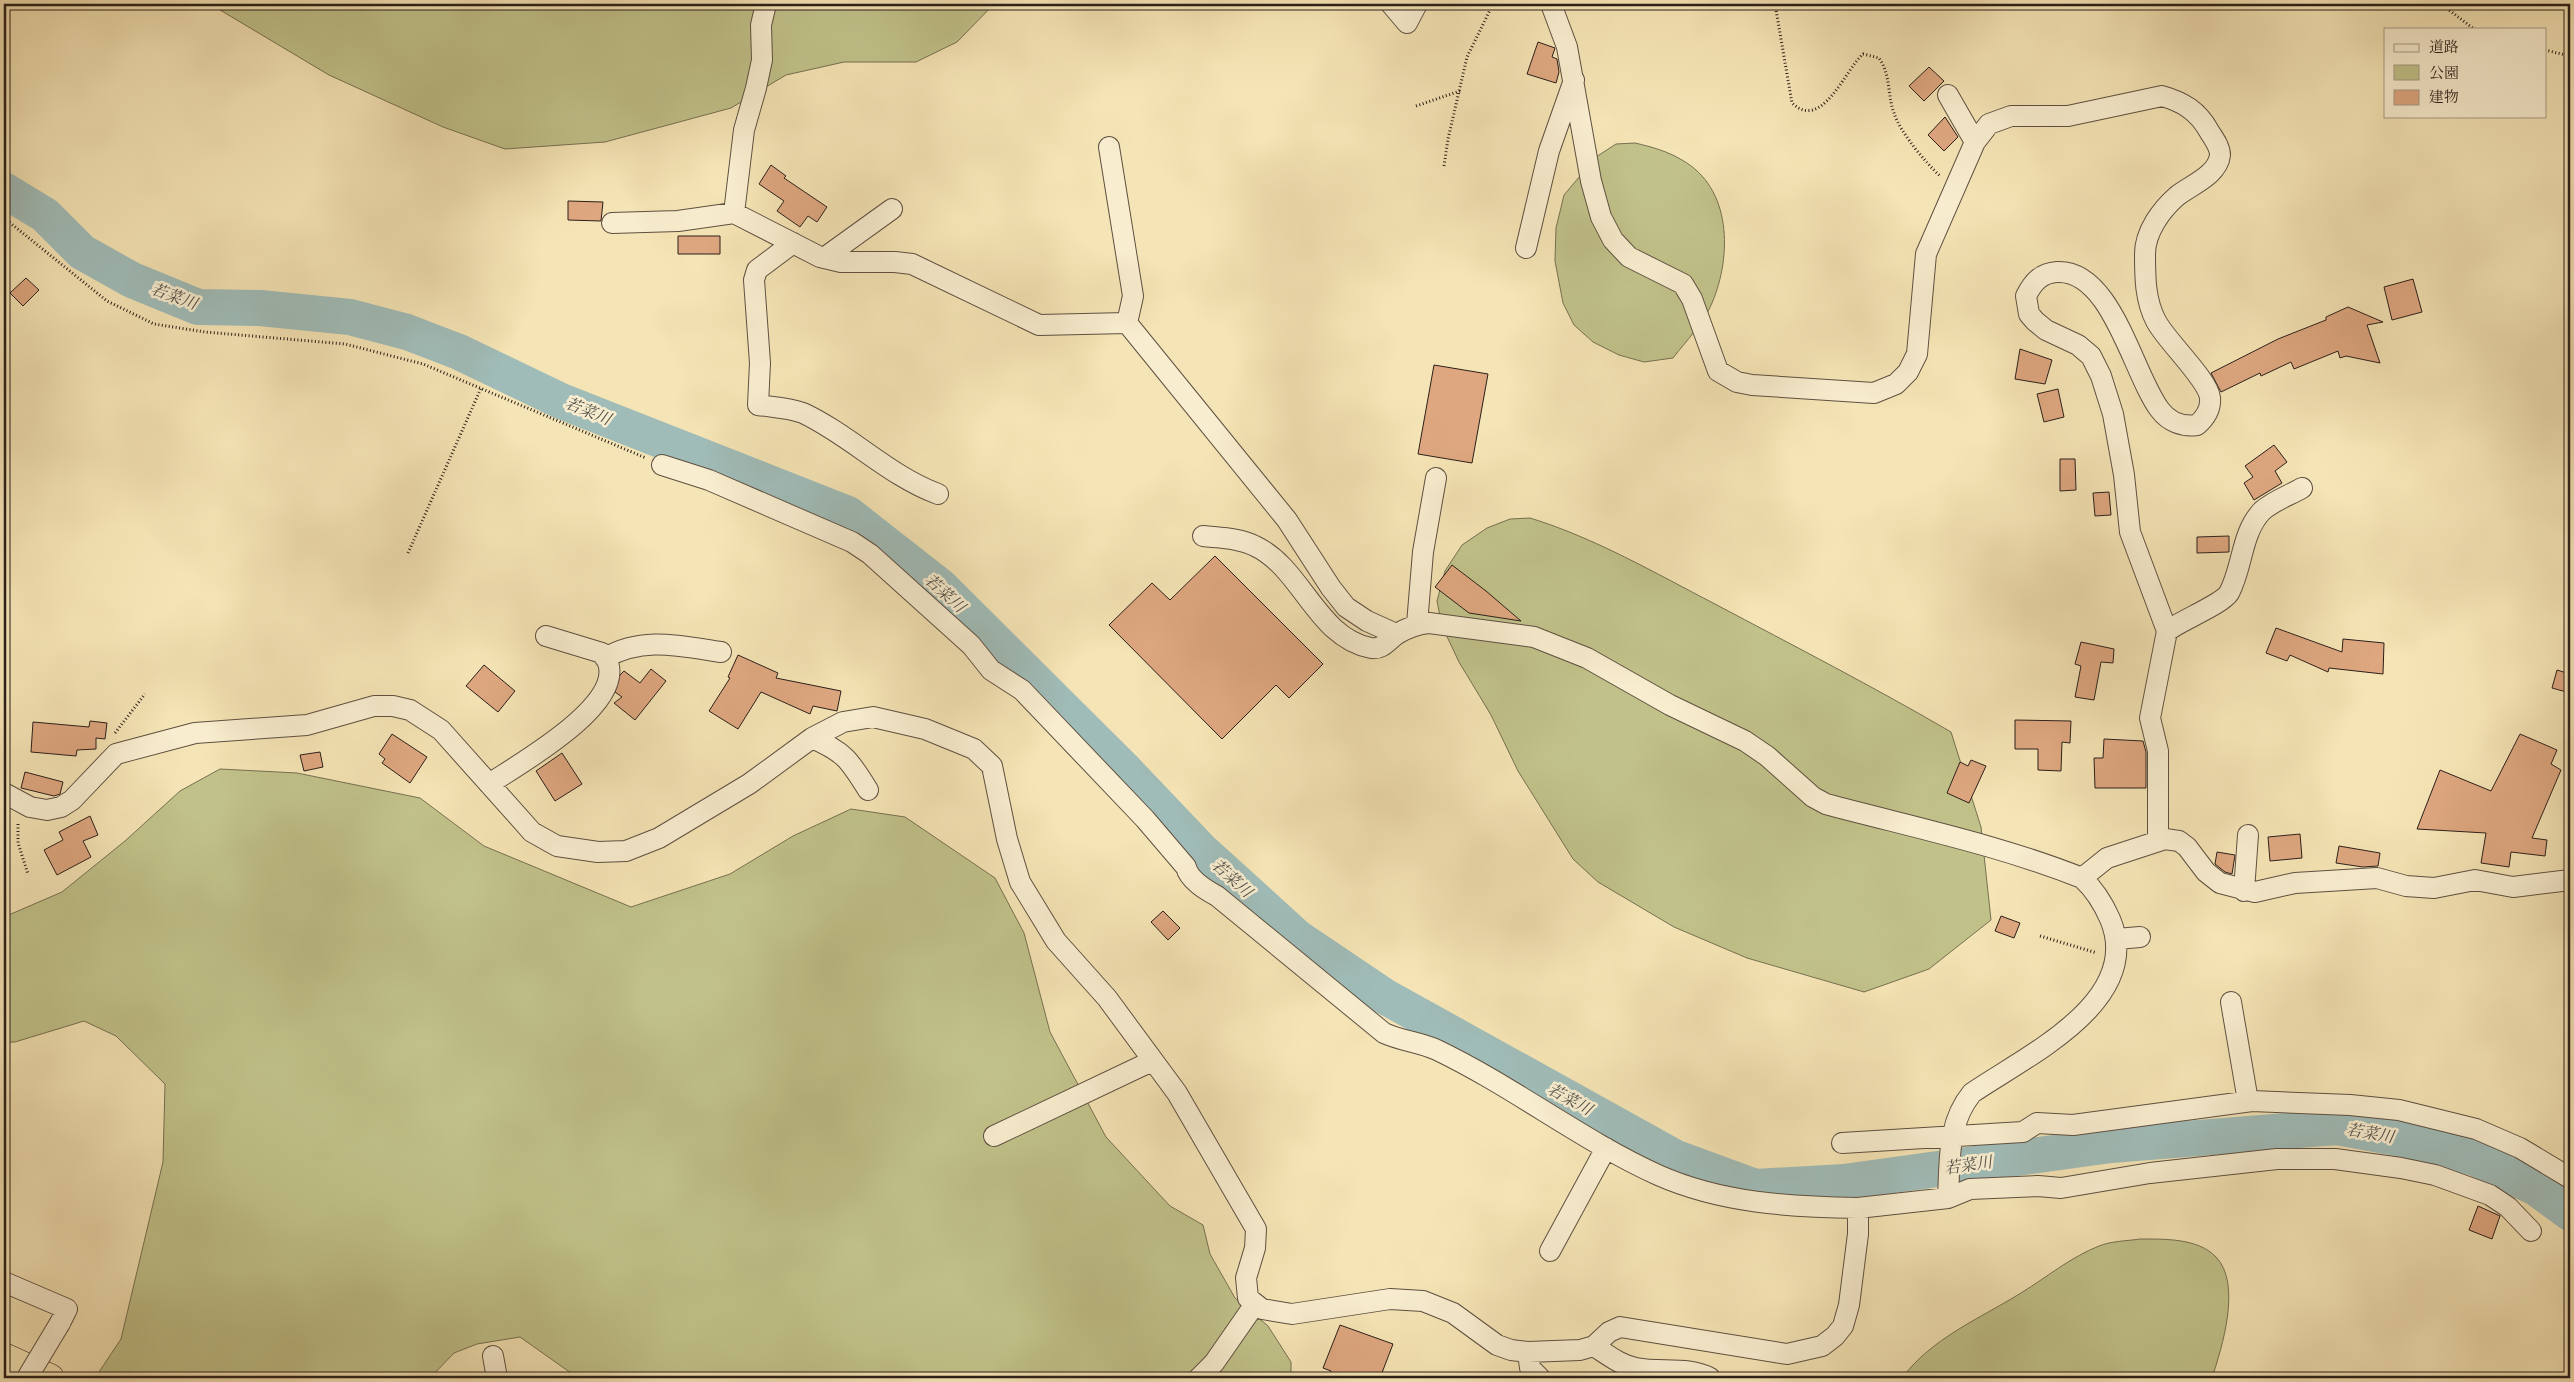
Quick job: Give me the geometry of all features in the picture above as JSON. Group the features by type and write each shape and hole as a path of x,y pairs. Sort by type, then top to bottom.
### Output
{"highway":[{"path":"4,1357 50,1378"}],"street":[{"path":"734,213 744,130 762,60 761,25 766,4"},
{"path":"1391,4 1407,23 1417,4"},
{"path":"1551,4 1568,47 1591,181 1601,217 1613,240 1630,257 1683,284 1692,299 1718,371 1737,382 1874,393 1896,384 1908,372 1917,354 1926,254 1975,142 1989,124 2011,116 2068,116 2162,96 2192,108 2205,123 2218,147 2220,155 2216,166 2177,196 2163,212 2155,222 2145,250 2146,288 2156,320 2166,337 2198,376 2210,397 2209,408 2197,425 2187,426 2177,423 2169,419 2160,410 2139,372 2118,322 2100,294 2084,281 2070,272 2047,274 2037,280 2026,296 2029,314 2035,321 2046,330 2078,345 2090,356 2100,376 2113,414 2124,475 2130,532 2167,631 2150,718 2158,750 2158,841"},
{"path":"1526,248 1549,151 1574,79"},
{"path":"1948,95 1975,142"},
{"path":"1109,148 1133,296 1127,322"},
{"path":"824,258 892,209"},
{"path":"612,222 678,221 734,213 824,258 840,262 895,262 912,264 1039,325 1127,322"},
{"path":"793,243 757,270 754,280 760,363 758,405 802,413 882,462 910,483 938,494"},
{"path":"1127,322 1287,520 1331,588 1346,607 1367,621 1396,634"},
{"path":"662,465 709,480 852,542 870,554 971,645 991,670 1022,690 1145,818 1197,883 1217,896 1358,1013 1384,1033 1400,1041 1437,1050 1606,1148 1659,1175 1720,1195 1799,1207 1858,1208 1970,1189 2038,1186 2061,1188 2150,1173 2277,1159 2336,1159 2435,1175 2490,1195 2508,1207 2531,1232"},
{"path":"1417,624 1423,552 1436,478"},
{"path":"2167,631 2181,620 2216,604 2228,593 2252,525 2263,511 2302,488"},
{"path":"1203,536 1239,540 1257,547 1287,570 1322,616 1348,638 1372,648 1384,646 1396,634 1417,624 1534,637 1586,658 1670,705 1745,741 1767,756 1813,797 1826,804 1960,837 2014,853 2082,878 2100,899 2116,949 2107,984 2087,1011 2053,1040 1972,1093 1962,1104 1951,1140 1948,1194"},
{"path":"489,784 558,738 588,715 601,698 608,676 608,664 602,653 546,636"},
{"path":"605,658 621,648 636,645 662,644 721,652"},
{"path":"12,798 30,807 47,810 61,807 72,800 116,754 194,733 307,725 374,706 393,706 410,710 441,730 532,832 557,846 598,852 626,851 659,838 733,794 812,738 843,722 873,717 925,729 974,749 992,766 1007,838 1020,882 1056,941 1107,998 1177,1093 1256,1229 1255,1248 1246,1278 1248,1298 1262,1309 1292,1314 1390,1299 1423,1301 1453,1313 1497,1345 1511,1350 1528,1352 1580,1350 1594,1346 1609,1332 1620,1327 1787,1354 1822,1346 1835,1336 1843,1326 1849,1305 1858,1234 1858,1208"},
{"path":"812,738 833,747 849,759 868,790"},
{"path":"2244,891 2248,835"},
{"path":"2082,878 2107,858 2158,841 2179,841 2191,851 2213,878 2244,891 2255,892 2295,883 2377,878 2406,886 2434,888 2475,880 2513,887 2570,880"},
{"path":"2116,949 2140,937"},
{"path":"2231,1002 2248,1102"},
{"path":"994,1136 1152,1061"},
{"path":"1842,1143 1951,1140 2023,1132 2038,1123 2073,1125 2248,1102 2350,1105 2399,1110 2476,1129 2520,1148 2570,1178"},
{"path":"1550,1251 1606,1148"},
{"path":"4,1282 67,1309 27,1378"},
{"path":"1199,1378 1214,1363 1255,1304"},
{"path":"1594,1346 1620,1363 1637,1368 1700,1372 1710,1378"},
{"path":"1528,1352 1530,1368 1540,1378"},
{"path":"494,1356 497,1378"}],"path":[{"path":"1444,166 1448,139 1467,57 1493,4"},
{"path":"1775,4 1792,103 1806,110 1817,109 1830,98 1855,61 1863,54 1879,58 1885,67 1894,114 1905,134 1937,174 1955,189"},
{"path":"2441,4 2473,28"},
{"path":"2546,50 2570,56"},
{"path":"1416,106 1460,90"},
{"path":"4,218 107,301 154,324 205,332 345,344 423,364 662,465"},
{"path":"408,553 482,388"},
{"path":"114,734 145,694"},
{"path":"12,798 18,843 28,874"},
{"path":"2040,936 2116,949"}],"green space":[{"path":"210,4 994,4 957,42 916,62 844,62 786,75 731,108 605,142 505,149 443,127 329,75"},
{"path":"1635,143 1671,154 1698,172 1711,188 1719,205 1723,224 1724,244 1723,265 1719,285 1709,310 1700,325 1673,358 1644,362 1619,355 1593,342 1574,325 1563,303 1555,261 1556,228 1564,195 1596,157 1616,144"},
{"path":"1530,518 1578,536 1647,568 1834,667 1951,732 1981,827 1991,920 1929,969 1864,992 1747,958 1674,927 1598,882 1573,859 1518,771 1491,715 1459,662 1442,626 1437,601 1445,571 1462,545 1487,528 1510,519"},
{"path":"220,769 297,773 420,798 484,846 631,907 730,874 793,836 851,809 905,817 995,878 1024,933 1050,1032 1106,1137 1170,1206 1203,1225 1210,1254 1235,1298 1268,1326 1291,1362 1291,1378 578,1378 520,1337 477,1344 454,1353 430,1378 95,1378 121,1339 163,1162 165,1084 116,1036 84,1021 15,1042 4,1042 4,917 62,892 125,841 180,791"},
{"path":"2140,1239 2180,1241 2200,1246 2216,1257 2224,1269 2228,1283 2229,1299 2225,1333 2212,1378 1902,1378 1914,1364 1942,1340 2079,1256 2104,1244"}],"building":[{"path":"1538,42 1555,48 1552,57 1557,59 1559,72 1556,83 1527,74"},
{"path":"1929,67 1944,81 1924,101 1909,86"},
{"path":"1945,117 1958,137 1944,151 1928,135"},
{"path":"771,165 786,176 784,178 827,207 817,222 808,216 800,227 777,211 784,201 759,184"},
{"path":"568,201 603,202 601,221 568,220"},
{"path":"678,236 720,236 720,254 678,254"},
{"path":"26,278 39,290 23,306 10,293"},
{"path":"2413,279 2422,312 2392,320 2384,287"},
{"path":"2348,307 2383,322 2367,325 2380,363 2346,356 2340,358 2338,351 2294,369 2291,362 2261,376 2260,373 2221,392 2211,373 2278,339 2326,320 2326,317"},
{"path":"2020,349 2052,360 2045,384 2015,379"},
{"path":"1434,365 1488,374 1472,463 1418,454"},
{"path":"2058,389 2064,417 2044,422 2037,394"},
{"path":"2274,445 2287,462 2275,471 2282,483 2254,500 2244,483 2253,477 2245,466"},
{"path":"2060,459 2075,459 2076,490 2060,491"},
{"path":"2109,492 2111,515 2095,516 2093,493"},
{"path":"2229,536 2229,552 2197,553 2197,537"},
{"path":"1215,556 1323,664 1289,698 1276,685 1222,739 1109,625 1152,583 1170,600"},
{"path":"1452,565 1521,621 1469,613 1435,587"},
{"path":"2276,628 2342,652 2343,639 2384,643 2383,674 2329,668 2328,672 2290,655 2287,661 2266,653"},
{"path":"2081,642 2114,649 2113,663 2101,662 2094,700 2075,697 2081,666 2075,664"},
{"path":"738,655 778,673 776,678 841,691 837,711 813,706 810,714 761,692 738,729 709,711 730,678 728,677"},
{"path":"484,665 515,691 498,712 466,686"},
{"path":"651,669 666,681 635,720 614,703 622,697 615,692 620,675 624,671 640,683"},
{"path":"2557,670 2570,674 2570,693 2552,688"},
{"path":"2015,720 2071,721 2070,743 2062,742 2061,771 2038,770 2038,749 2015,749"},
{"path":"90,721 107,723 105,739 96,738 96,749 77,750 76,756 31,752 33,722 89,727"},
{"path":"392,734 427,757 410,783 382,763 385,759 379,754"},
{"path":"2520,734 2557,750 2551,764 2561,770 2532,838 2547,840 2545,856 2511,852 2509,867 2481,863 2486,833 2417,829 2440,770 2491,791"},
{"path":"2104,739 2143,741 2146,752 2146,788 2095,788 2094,758 2103,758"},
{"path":"320,752 323,767 304,771 300,755"},
{"path":"562,753 582,784 555,801 536,771"},
{"path":"1971,760 1986,766 1969,803 1947,793 1960,762 1968,766"},
{"path":"25,772 63,782 60,794 54,796 21,788"},
{"path":"90,816 98,835 83,841 91,857 57,875 44,850 63,840 59,832"},
{"path":"2300,834 2302,858 2270,861 2268,837"},
{"path":"2339,846 2380,853 2378,866 2363,867 2336,863"},
{"path":"2217,852 2235,855 2232,874 2225,872 2215,864"},
{"path":"1163,911 1180,928 1168,940 1151,922"},
{"path":"2001,916 2020,923 2014,938 1995,931"},
{"path":"2478,1206 2500,1216 2492,1239 2469,1230"},
{"path":"1340,1325 1393,1344 1380,1378 1328,1378 1331,1371 1323,1368"}],"waterway":[{"name":"若菜川","path":"4,190 45,215 82,252 132,280 198,307 260,308 350,317 407,332 459,352 561,401 848,514 941,587 1123,768 1200,849 1298,938 1384,996 1676,1158 1755,1187 1844,1182 2111,1145 2337,1127 2407,1140 2475,1158 2536,1188 2570,1213"}]}
